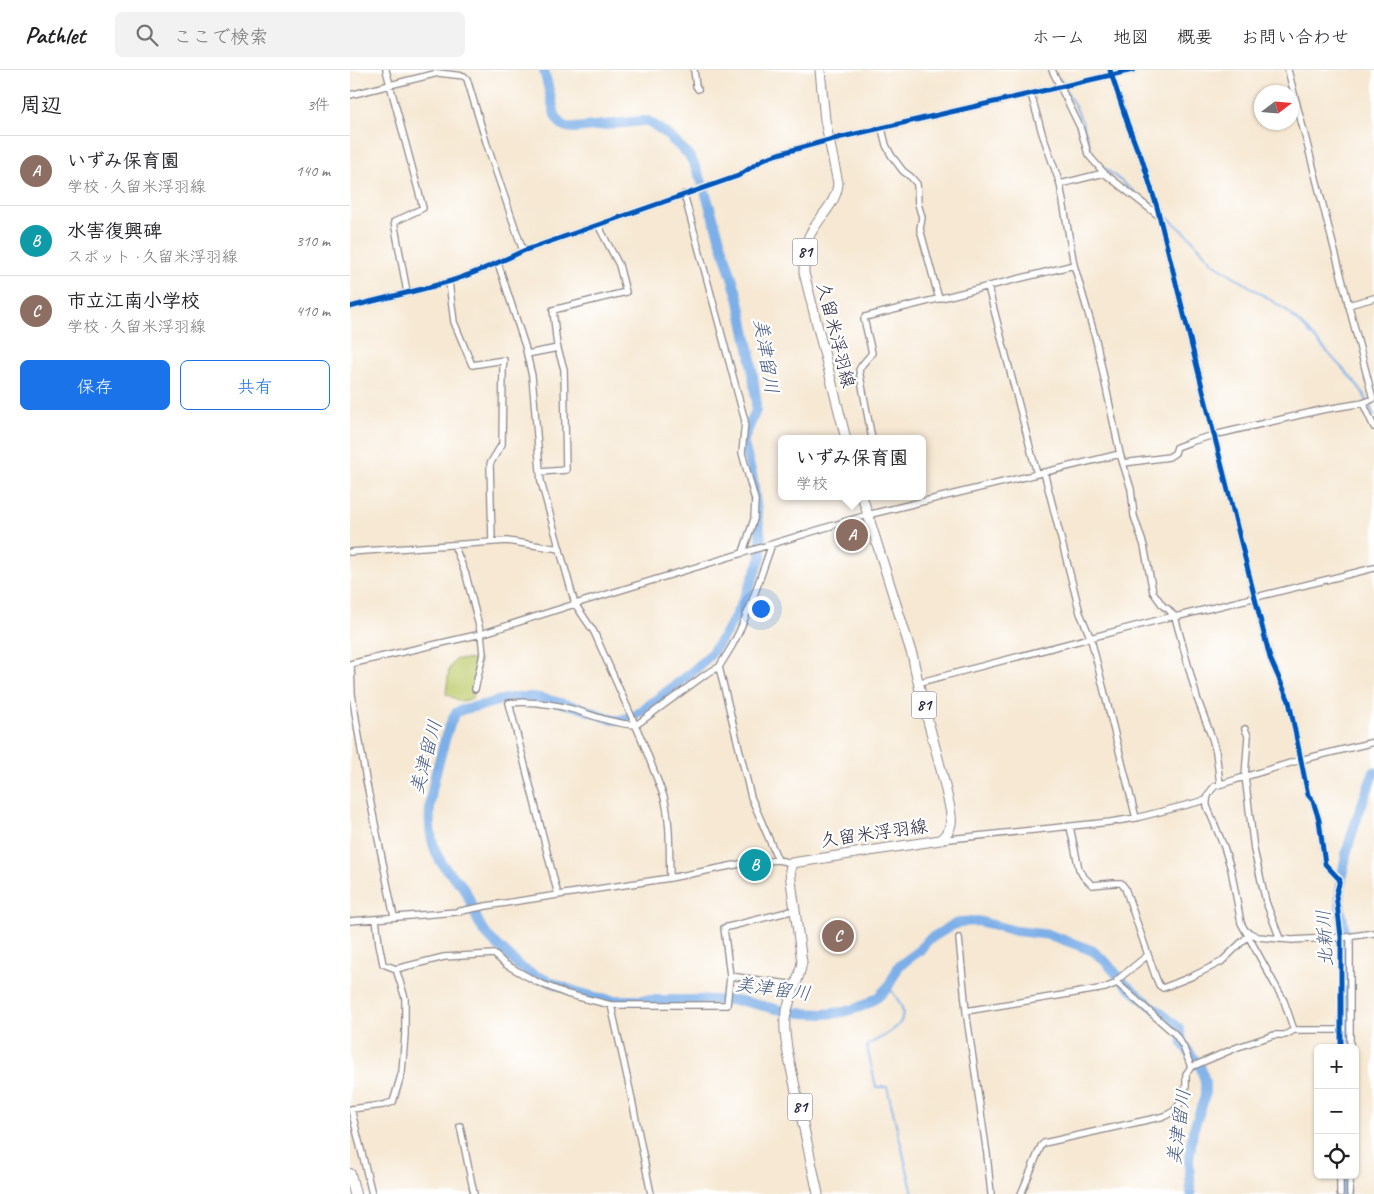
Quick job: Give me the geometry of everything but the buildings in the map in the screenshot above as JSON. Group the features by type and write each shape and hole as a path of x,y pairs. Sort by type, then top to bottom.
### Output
{"highway":[{"path":"350,1174 356,1194"}],"main road":[{"name":"久留米浮羽線","path":"820,70 825,120 838,190 834,199 810,232 806,247 804,273 845,435"},
{"name":"久留米浮羽線","path":"792,862 940,840 949,831 951,826 941,769 917,683 913,658 863,500"},
{"name":"81","path":"792,862 790,870 791,881 802,962 785,1020 788,1054 818,1194"}],"street":[{"path":"386,70 423,208 394,222 406,292"},
{"path":"694,70 698,89"},
{"path":"1052,70 1063,86 1091,158 1104,173 1159,212"},
{"path":"350,307 449,282 523,251 738,176 764,159 778,154 829,140 1031,94 1111,72 1133,70"},
{"path":"1124,463 1169,457 1175,453 1177,447 1214,434 1321,410 1364,403 1373,399 1288,70"},
{"path":"350,95 435,72 464,76 467,79 487,146 523,251"},
{"path":"1111,72 1159,212 1254,598 1270,658 1289,701 1308,795 1313,801 1319,820 1325,864 1340,880 1336,896 1346,937 1350,1044"},
{"path":"1031,94 1060,184 1074,265 1096,340 1120,454 1131,489 1134,516 1144,546 1153,592 1162,606 1168,609 1174,617 1197,698 1216,752 1220,784"},
{"path":"882,129 891,155 916,184 918,204 922,218 920,229 939,298"},
{"path":"1060,184 1104,173"},
{"path":"684,194 745,421 742,453 755,500 754,519 744,552"},
{"path":"540,472 566,470 564,369 558,348 553,310 626,292 619,265 598,225"},
{"path":"498,263 527,354 532,376 541,482 575,604 594,632 658,779 666,806 669,830 670,878"},
{"path":"871,435 859,370 872,354 865,317 1074,265"},
{"path":"449,282 454,322 472,366 504,360 502,444 490,464 492,541"},
{"path":"988,287 1037,474"},
{"path":"1348,305 1374,298"},
{"path":"527,354 558,348"},
{"path":"1364,403 1374,427"},
{"path":"394,917 366,780 352,694 350,664 481,634 867,515 1120,454"},
{"path":"1044,472 1080,613 1091,638 1136,818"},
{"path":"350,552 492,541 508,541 560,549"},
{"path":"558,895 509,703 524,701 573,710 621,724 635,724 706,674 719,667 732,646 748,611 772,544"},
{"path":"454,545 466,575 481,634 483,654 476,689"},
{"path":"917,683 1374,568"},
{"path":"719,667 751,797 778,860"},
{"path":"1245,730 1248,736 1245,776 1254,850 1266,902 1280,939"},
{"path":"1294,1030 1284,1001 1241,923 1231,869 1206,800 1210,791 1220,784 1300,760 1374,742"},
{"path":"940,840 1110,822 1136,818 1206,800"},
{"path":"1070,827 1079,869 1083,876 1092,885 1121,883 1125,888 1159,985 1163,988 1221,962 1247,934"},
{"path":"350,921 456,912 670,878 745,863 778,860 792,862"},
{"path":"376,919 382,964 396,969 444,957 494,954 505,964 536,982 567,994 611,1005 727,1005 730,976 724,928 795,910"},
{"path":"1247,934 1258,937 1292,940 1346,937 1374,933"},
{"path":"1341,1044 1346,937"},
{"path":"959,938 966,1011 991,1194"},
{"path":"966,1011 1105,988 1117,981 1148,955"},
{"path":"372,1194 351,1109 393,1102 402,1072 405,1034 405,998 396,969"},
{"path":"730,976 796,985"},
{"path":"1117,981 1175,1034 1192,1066"},
{"path":"611,1005 651,1194"},
{"path":"1021,1194 1041,1146 1044,1143 1165,1116 1182,1101 1186,1086 1186,1074 1192,1066 1238,1047 1274,1035 1285,1035 1294,1030 1341,1030"},
{"path":"460,1126 474,1194"},
{"path":"1340,1179 1340,1194"},
{"path":"1350,1179 1350,1194"}],"green space":[{"path":"456,659 480,660 472,699 460,701 446,694 449,669"}],"waterway":[{"name":"美津留川","path":"544,70 555,115 563,125 575,128 648,121 664,132 688,154 694,164 702,182 738,297 750,353 756,410 744,439 744,445 752,474 761,540 761,558 733,621 710,655 691,673 635,716 613,720 581,708 533,697 505,699 457,712 451,721 433,784 430,826 436,853 443,865 465,890 484,931 519,966 567,989 611,1000 729,1000 801,1013 824,1014 843,1012 867,1004 878,997 888,987 899,966 919,951 928,940 960,922 978,921 1016,931 1050,935 1093,951 1105,961 1127,986 1179,1028 1183,1044 1201,1068 1205,1082 1205,1096 1193,1131 1189,1159 1191,1194"},
{"path":"1059,78 1079,115 1094,158"},
{"path":"1101,165 1156,209"},
{"path":"1160,211 1188,235 1213,263 1286,310 1307,330 1355,382 1363,393 1374,416"},
{"name":"北新川","path":"1345,1044 1345,934 1340,901 1341,880 1352,833 1374,772"},
{"path":"888,987 898,1000 903,1016 896,1028 867,1047 876,1087 887,1087 913,1194"},
{"name":"北新川","path":"1345,1179 1345,1194"}],"cycle path":[{"path":"1110,70 1157,207 1270,658 1289,701 1308,795 1313,801 1319,820 1325,864 1340,880 1336,895 1341,937 1341,1044"},
{"path":"350,307 460,278 523,251 738,176 764,159 778,154 829,140 1133,70"}],"place":[{"name":"いずみ保育園","path":"852,535"},
{"name":"水害復興碑","path":"755,865"},
{"name":"市立江南小学校","path":"838,936"}]}
